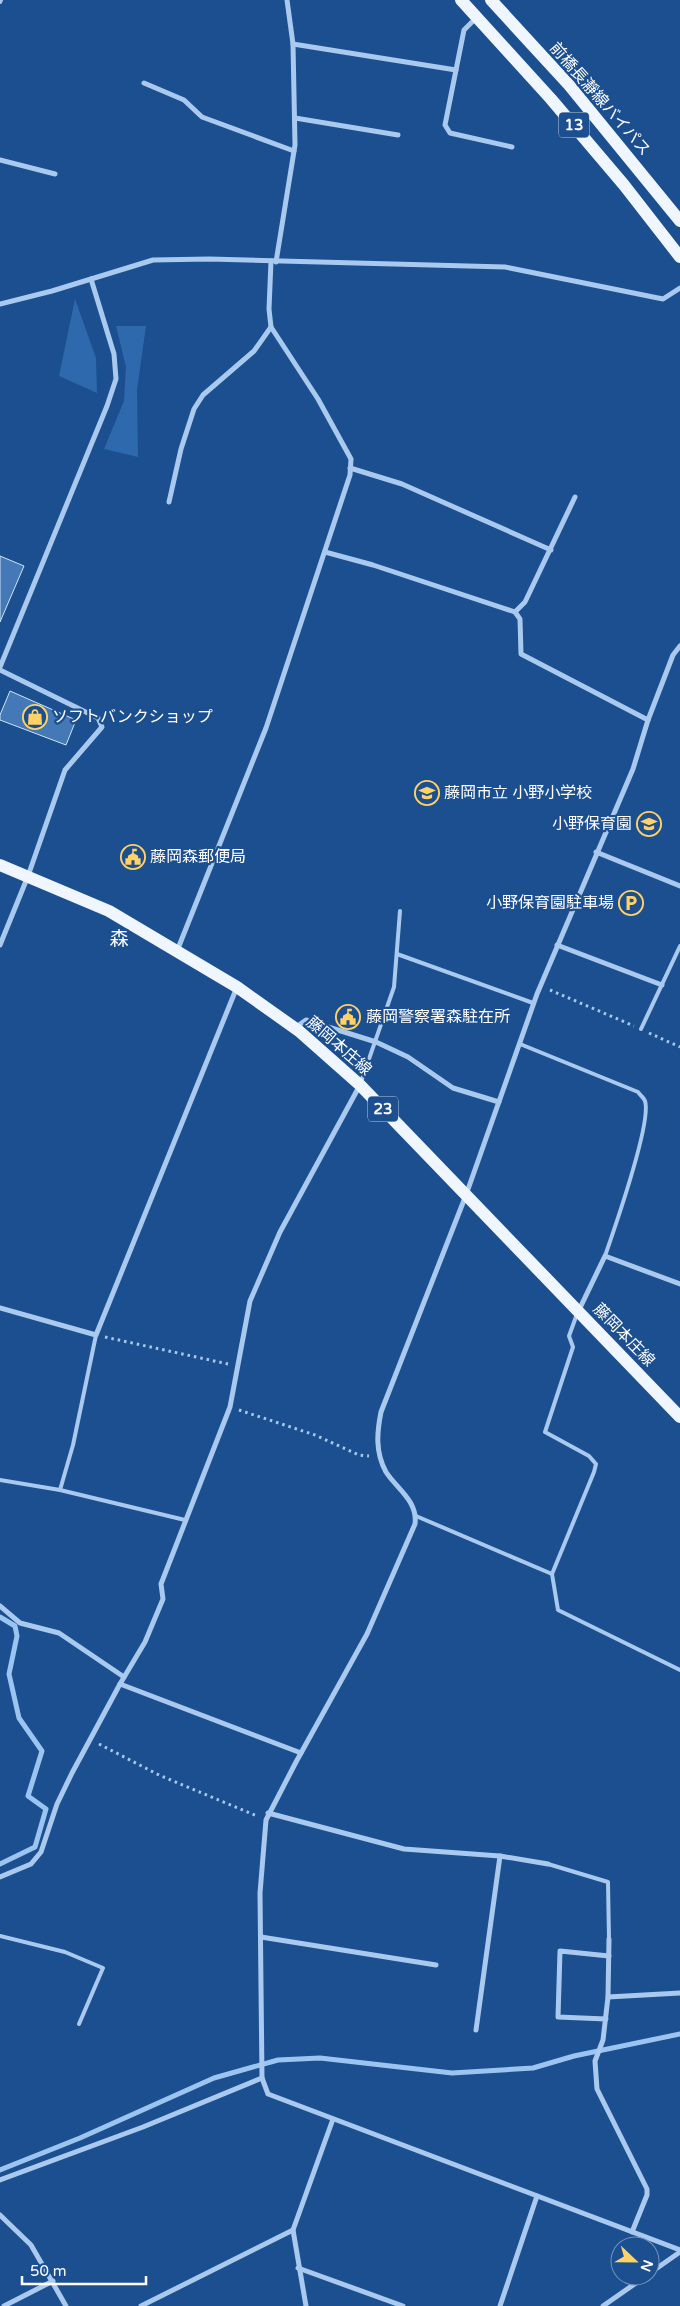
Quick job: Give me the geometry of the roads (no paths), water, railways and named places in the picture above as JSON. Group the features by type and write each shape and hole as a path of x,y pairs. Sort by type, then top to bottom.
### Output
{"main road":[{"name":"13","path":"461,0 552,98 624,185 680,257"},
{"name":"前橋長瀞線バイパス","path":"491,0 569,85 680,222"},
{"name":"藤岡本庄線","path":"0,865 109,911 237,987 295,1028 360,1085 680,1418"}],"street":[{"path":"176,951 266,728 344,494 350,468 351,459 327,416 271,327 269,309 274,262 294,151 295,118 292,44 286,0"},
{"path":"477,18 464,30 444,125 450,133 512,147"},
{"path":"292,44 456,70"},
{"path":"144,83 184,100 202,117 294,151"},
{"path":"295,118 398,135"},
{"path":"0,160 55,174"},
{"path":"0,304 153,260 505,267 663,298 680,288"},
{"path":"0,945 28,876 65,770 102,727 98,718 0,668 108,406 116,379 114,354 91,279"},
{"path":"168,502 181,449 194,409 203,395 254,351 271,327"},
{"path":"350,468 402,484 551,550"},
{"path":"515,612 525,602 575,496"},
{"path":"325,552 373,565 515,612 520,619 521,654 648,720"},
{"path":"680,646 673,655 648,720 633,769 533,1003 466,1195 381,1412 376,1436 380,1457 386,1472 413,1506 416,1516 407,1545 367,1634 268,1813 260,1892 262,2078 268,2094 680,2251"},
{"path":"596,852 680,886"},
{"path":"557,945 662,985"},
{"path":"0,1308 96,1335 237,987"},
{"path":"295,1028 306,1020 376,1042 408,1057 453,1088 499,1102"},
{"path":"0,1878 31,1864 41,1852 57,1804 120,1684 145,1642 163,1599 161,1584 230,1407 250,1301 280,1232 360,1085"},
{"path":"578,1311 606,1256 680,1284"},
{"path":"0,1606 20,1623 58,1633 124,1677"},
{"path":"120,1684 301,1753"},
{"path":"268,1813 404,1849 500,1856 548,1864"},
{"path":"476,2030 500,1856"},
{"path":"261,1936 436,1965"},
{"path":"609,1939 606,2019 603,2040 595,2061 597,2089 647,2189 648,2196 632,2232"},
{"path":"606,2019 558,2017 560,1951 609,1956"},
{"path":"608,1997 680,1993"},
{"path":"0,2180 143,2127 262,2078"},
{"path":"306,2306 292,2230 333,2119"},
{"path":"500,2306 537,2196"},
{"path":"0,2215 31,2244 54,2281 66,2306"},
{"path":"141,2306 292,2230"},
{"path":"660,2266 680,2251"},
{"path":"298,2268 403,2306"},
{"path":"4,2306 54,2281"},
{"path":"604,2306 632,2286"}],"lane":[{"path":"360,1085 394,987 400,911"},
{"path":"642,1029 680,946"},
{"path":"397,954 533,1003"},
{"path":"520,1044 638,1092 645,1101 646,1119 606,1256"},
{"path":"578,1311 569,1336 573,1347 545,1432 589,1456 596,1464 552,1574 558,1610 680,1670"},
{"path":"60,1490 73,1445 96,1335"},
{"path":"0,1480 60,1490 185,1520"},
{"path":"416,1516 552,1574"},
{"path":"548,1864 608,1882 609,1939"},
{"path":"0,1936 64,1952 102,1968 79,2024"}],"waterway":[{"path":"0,1617 15,1626 17,1636 9,1674 19,1718 42,1751 28,1796 46,1809 35,1847 0,1864"},
{"path":"0,2170 80,2138 214,2078 278,2060 320,2058 452,2073 533,2068 574,2056 680,2034"}],"place":[{"name":"ソフトバンクショップ","path":"35,717"},
{"name":"藤岡市立 小野小学校","path":"427,793"},
{"name":"小野保育園","path":"649,824"},
{"name":"藤岡森郵便局","path":"133,857"},
{"name":"小野保育園駐車場","path":"631,903"},
{"name":"藤岡警察署森駐在所","path":"348,1017"}],"district":[{"name":"森","path":"119,939"}]}
